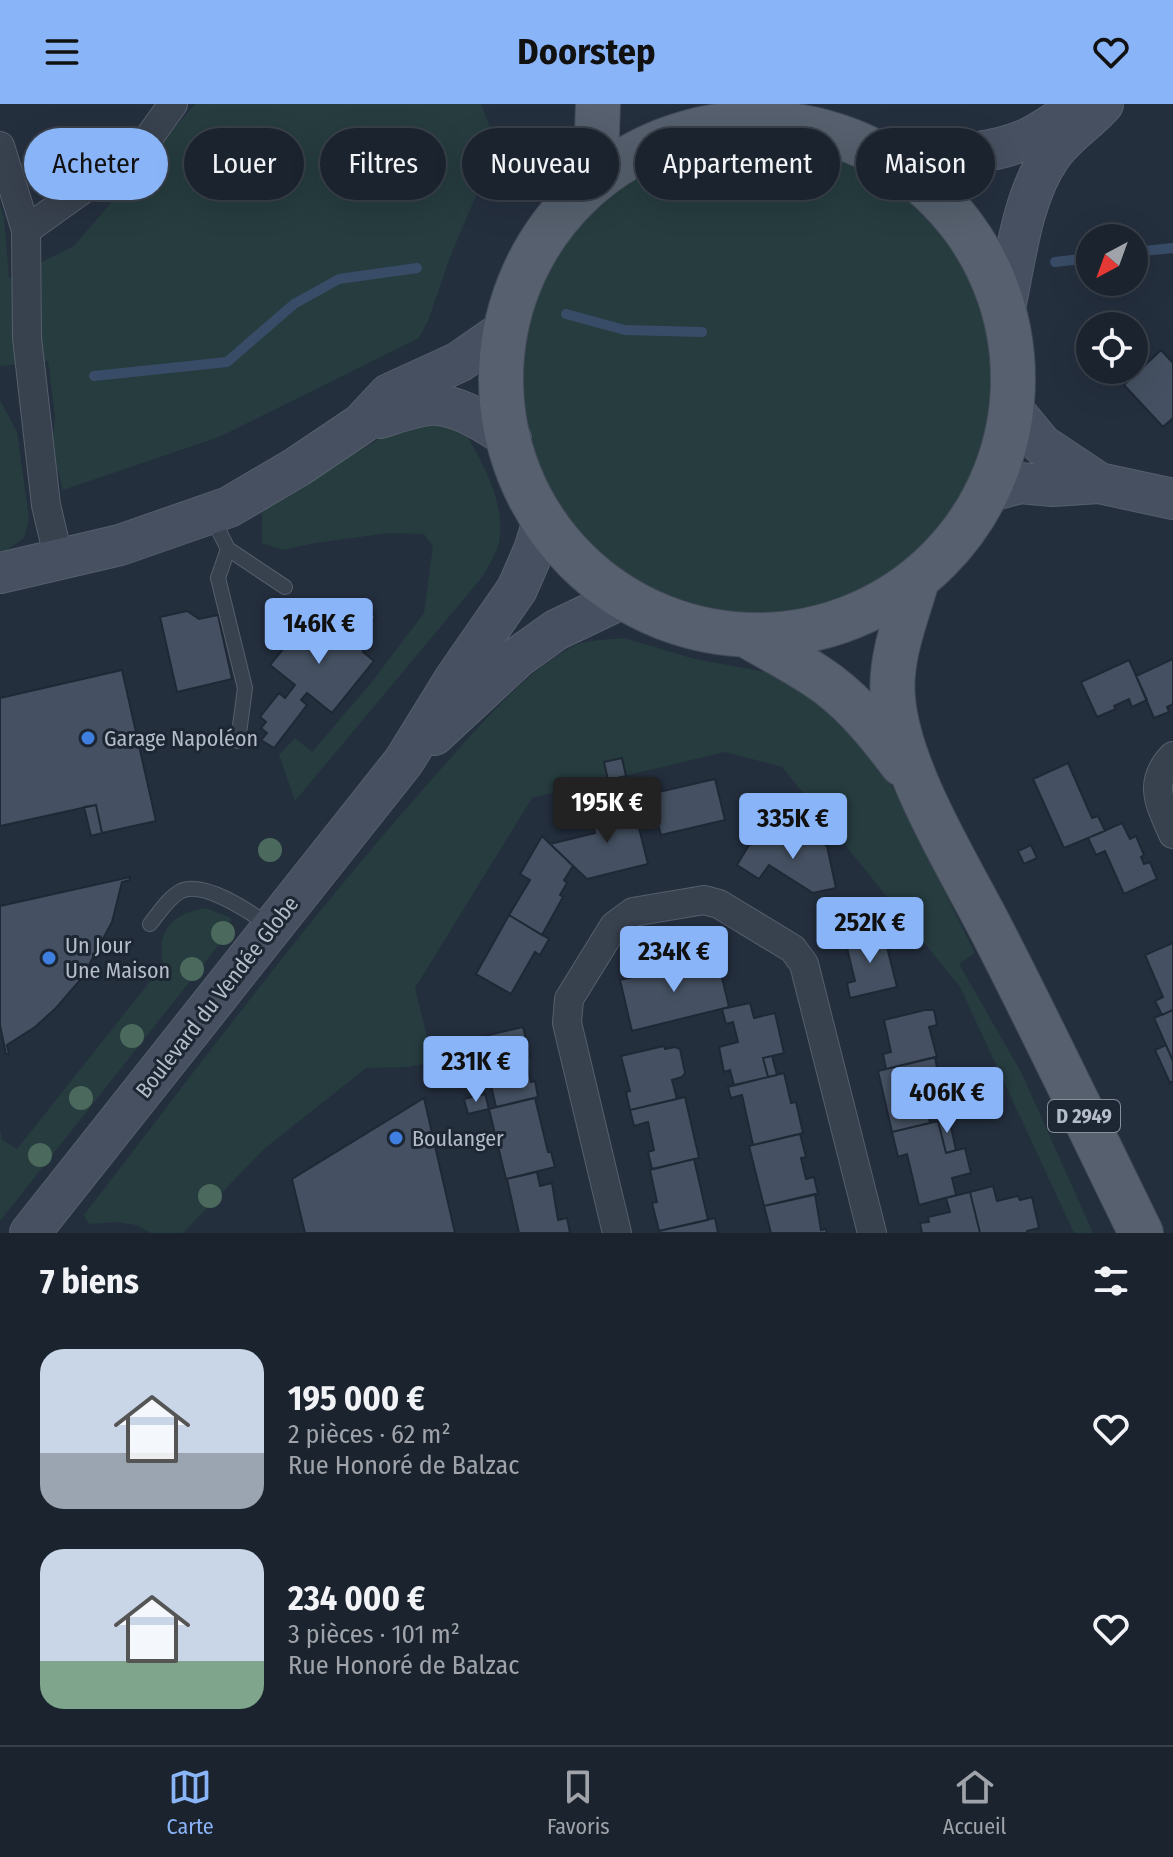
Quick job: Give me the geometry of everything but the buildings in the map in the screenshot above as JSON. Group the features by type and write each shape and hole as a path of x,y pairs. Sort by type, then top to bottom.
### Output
{"main road":[{"path":"597,128 598,104"},
{"path":"670,104 710,127"},
{"path":"619,163 647,148 710,127 755,123 800,126 856,144"},
{"path":"571,200 523,264 502,332 499,367 502,403 511,439 531,493 565,549 592,575 623,598 662,618 703,630 748,636 793,635 838,625 880,606 917,580 954,540 984,493 1007,439 1014,411 1016,377 1004,313 991,275 972,240 938,200"},
{"name":"D 2949","path":"917,580 897,646 892,696 895,719 918,785 1141,1233"},
{"name":"D 2949","path":"748,636 828,684 846,699 876,729 918,785"}],"street":[{"path":"26,230 142,147 173,104"},
{"path":"995,149 1028,138 1081,104"},
{"path":"1004,313 1032,188 1064,139 1103,104"},
{"path":"0,146 26,230 27,338 46,505 59,560"},
{"path":"0,573 120,545 219,532 275,481 361,424 389,394 459,362 502,332"},
{"path":"361,424 410,408 434,404 475,417 511,439"},
{"path":"1014,411 1042,445 1099,483"},
{"path":"984,493 1020,483 1053,486 1099,483 1173,499"},
{"name":"Boulevard du Vendée Globe","path":"30,1233 404,761 454,680 517,589 544,518"},
{"name":"Boulevard du Vendée Globe","path":"404,761 517,658 556,630 623,598"},
{"path":"1173,756 1160,769 1157,787 1173,834"},
{"path":"617,1233 567,1023 569,999 614,926 633,912 704,900 719,904 793,949 804,964 872,1233"}],"lane":[{"path":"219,532 285,587"},
{"path":"219,532 218,578 245,688 238,741"},
{"path":"150,924 170,899 189,888 201,889 244,907 272,927"}],"green space":[{"path":"195,104 481,104 490,127 462,128 462,200 474,200 419,338 219,437 63,490 52,449 55,417 48,361 0,366 0,204 9,278 74,246 113,200 168,200 168,136"},
{"path":"840,153 856,160 856,200 917,200 957,245 987,309 996,355 996,403 987,449 969,493 942,532 909,565 870,592 826,610 780,619 732,619 686,610 642,592 603,565 570,532 543,493 525,449 516,403 519,332 543,265 585,208 595,200 619,200 619,180 635,170 635,200 840,200"},
{"path":"0,400 17,432 29,518 24,538 0,555"},
{"path":"431,421 466,434 480,459 492,486 499,514 498,546 483,576 295,801 279,755 295,738 312,752 371,683 424,613 433,546 424,534 389,533 283,550 262,543 262,511 403,424"},
{"path":"624,638 695,659 765,672 817,698 866,738 975,953 959,964 1022,1074 1093,1233 1074,1233 960,987 782,767 725,752 532,798 415,988 433,1062 409,1067 366,1068 264,1149 183,1233 151,1233 136,1225 117,1222 89,1224 84,1215 254,994 385,833 480,725 518,687 556,656 581,643"},
{"path":"206,908 231,918 229,932 0,1221 0,1129 2,1140 17,1149 163,965 162,942 170,925 184,914"}],"waterway":[{"path":"1148,251 1173,248"},
{"path":"1055,262 1076,260"},
{"path":"94,376 227,362 294,304 339,279 417,268"},
{"path":"566,314 625,330 702,332"}],"place":[{"name":"Garage Napoléon","path":"88,738"},
{"name":"Un Jour Une Maison","path":"49,958"},
{"name":"Boulanger","path":"396,1138"}]}
